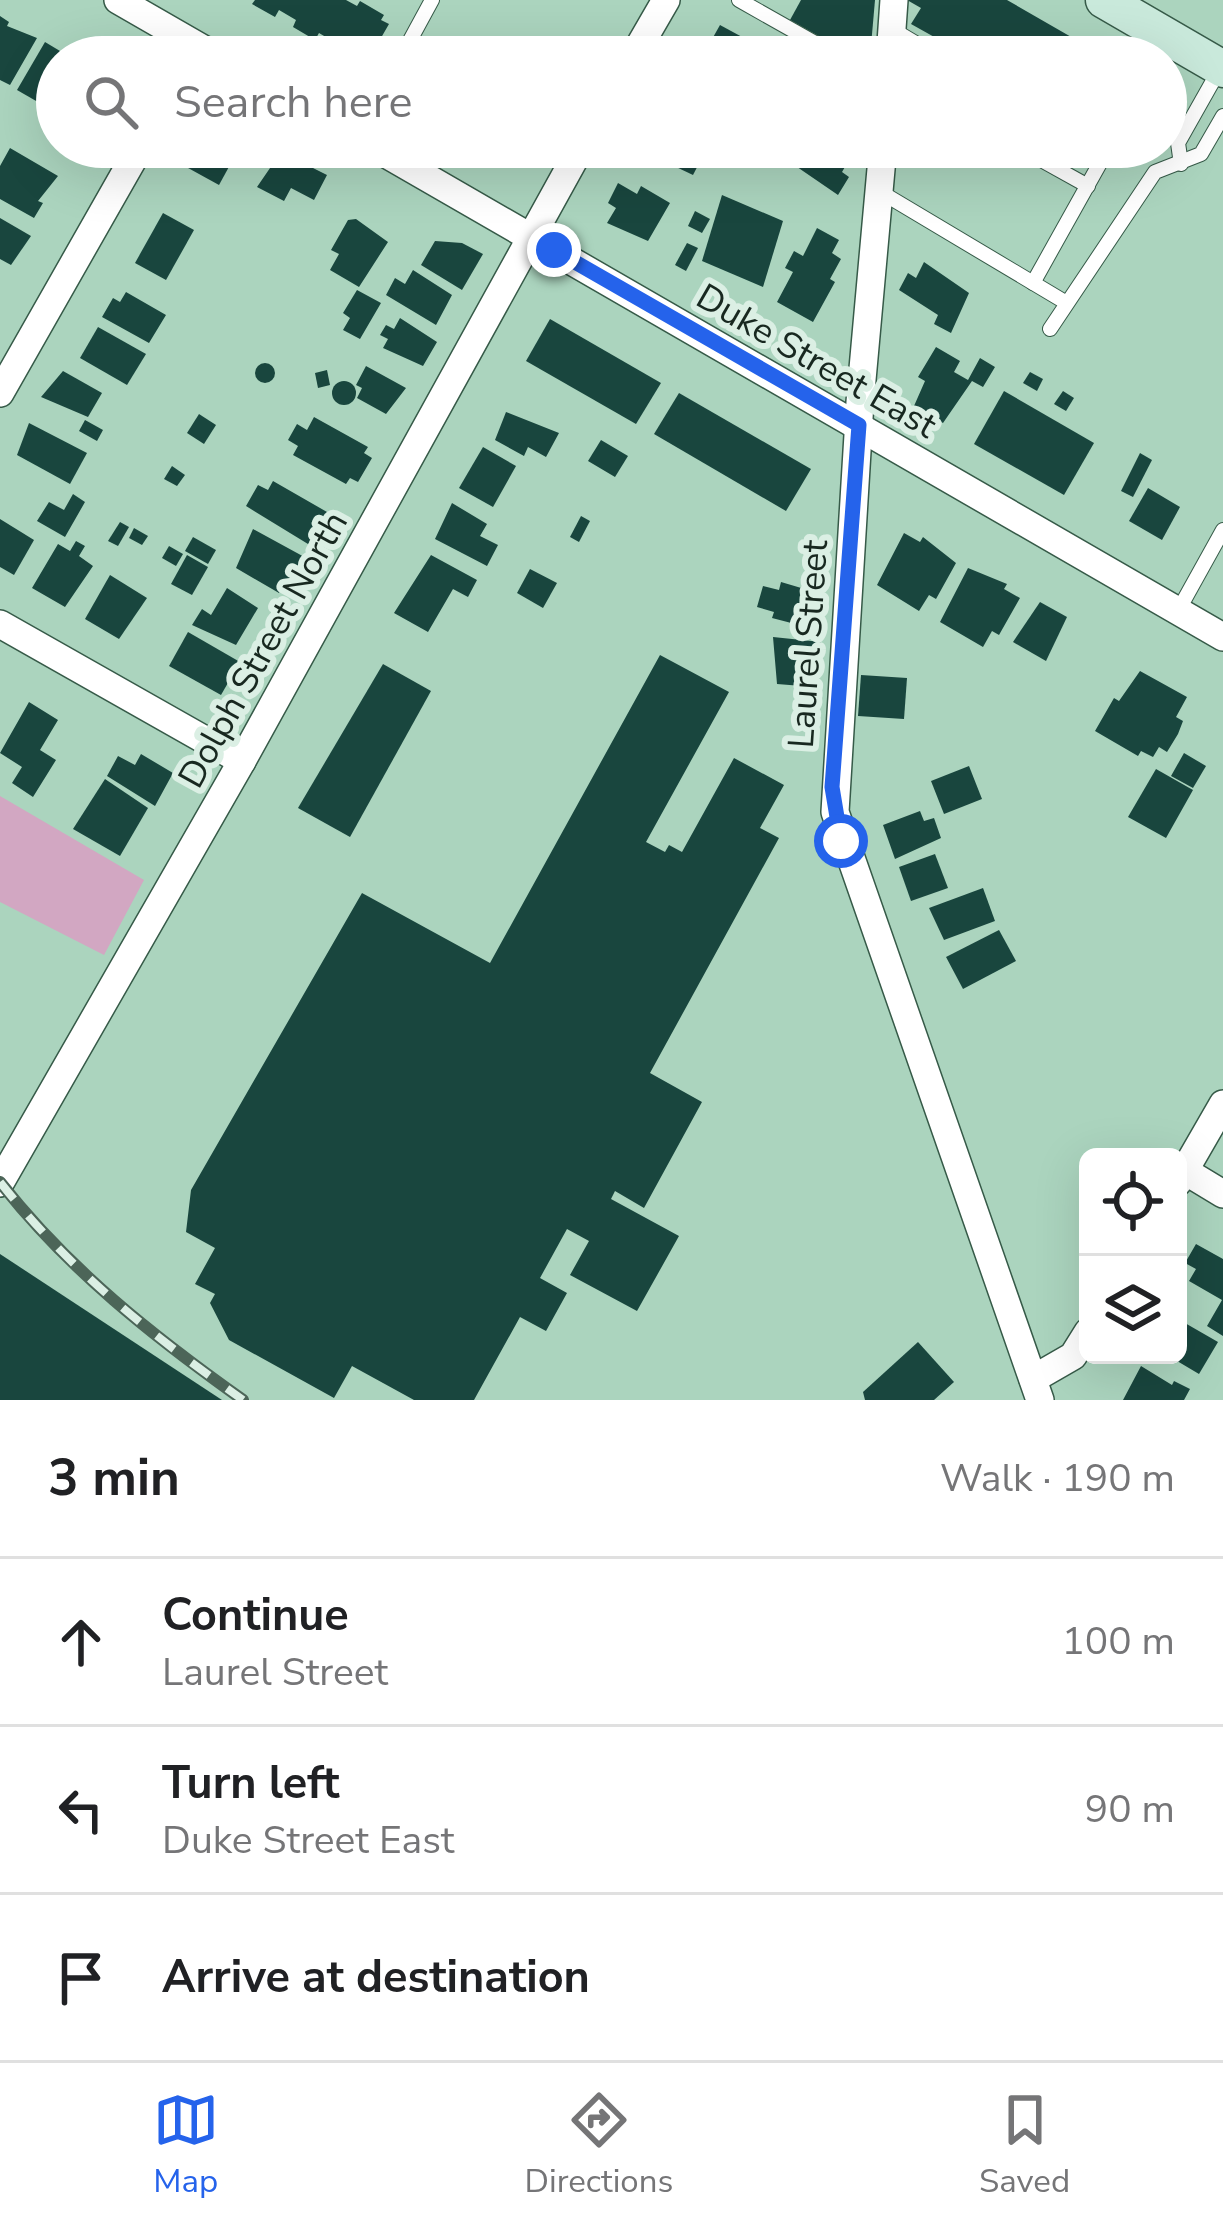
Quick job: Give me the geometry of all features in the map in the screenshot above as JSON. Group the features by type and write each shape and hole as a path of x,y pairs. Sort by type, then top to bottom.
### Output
{"main road":[{"path":"1103,0 1150,36"},
{"path":"1187,56 1222,68"}],"street":[{"path":"118,0 175,36"},
{"path":"891,36 894,0"},
{"path":"643,36 658,3"},
{"path":"0,393 128,168"},
{"name":"Duke Street East","path":"411,168 1223,637"},
{"name":"Dolph Street North","path":"0,1183 242,761 569,168"},
{"name":"Laurel Street","path":"881,168 832,787 835,812 1037,1389"},
{"path":"0,624 242,761"},
{"path":"1187,1166 1223,1104"},
{"path":"1187,1179 1223,1195"},
{"path":"1037,1389 1079,1346"}],"lane":[{"path":"412,36 432,0"},
{"path":"740,0 803,36"},
{"path":"1187,128 1222,68"},
{"path":"1187,161 1201,154 1223,116"},
{"path":"1056,168 1088,186"},
{"path":"1033,283 1098,168"},
{"path":"1050,329 1119,222 1133,212 1155,172 1168,168"},
{"path":"879,190 1065,302"},
{"path":"1178,610 1222,535"}],"shaded area":[{"path":"0,796 144,880 104,955 0,902"}],"building":[{"path":"255,0 346,0 357,6 360,1 384,15 381,20 389,24 382,36 308,36 293,27 296,20 279,10 275,17 252,4"},
{"path":"801,0 875,0 872,36 819,36 790,20"},
{"path":"907,0 1007,0 1070,36 932,36 911,24 921,8"},
{"path":"0,16 9,22 7,26 36,40 10,85 0,80"},
{"path":"720,25 740,36 714,36"},
{"path":"36,57 36,101 17,90"},
{"path":"10,148 36,163 36,168 58,176 38,201 43,203 34,218 0,199 0,166"},
{"path":"188,168 228,168 219,185"},
{"path":"270,168 313,168 327,175 314,200 291,188 284,201 257,187"},
{"path":"799,168 844,168 842,172 849,177 838,195"},
{"path":"618,183 637,194 641,186 670,203 648,241 607,223 616,208 608,203"},
{"path":"722,195 783,221 763,287 702,261"},
{"path":"695,211 710,219 702,233 688,226"},
{"path":"163,213 194,230 166,280 135,263"},
{"path":"0,218 31,236 11,265 0,259"},
{"path":"356,219 388,242 359,287 330,270 339,254 331,250 348,220"},
{"path":"817,228 839,240 832,253 841,259 830,279 835,282 813,322 777,302 793,272 785,268 794,251 803,256"},
{"path":"435,241 462,243 483,254 462,290 421,265"},
{"path":"687,243 698,248 686,271 675,265"},
{"path":"924,262 969,293 951,333 934,324 938,315 899,290 908,273 916,278"},
{"path":"413,270 452,295 436,325 386,295 395,278 405,284"},
{"path":"357,290 381,303 360,339 343,330 350,318 343,313"},
{"path":"126,292 166,315 149,343 102,317 113,298 120,302"},
{"path":"400,318 437,342 423,366 383,348 388,339 380,335 386,325 394,329"},
{"path":"550,319 661,383 636,424 526,361"},
{"path":"98,327 146,354 127,385 80,358"},
{"path":"936,347 960,361 954,372 968,380 980,358 995,367 983,387 972,381 943,423 914,406 925,381 918,377"},
{"path":"265,363 275,373 265,383 255,373"},
{"path":"366,366 406,388 386,414 357,398 362,388 356,385"},
{"path":"327,370 330,385 318,388 315,373"},
{"path":"63,371 102,393 88,417 41,397"},
{"path":"1030,372 1043,379 1037,391 1023,383"},
{"path":"344,381 356,393 344,405 332,393"},
{"path":"1004,391 1094,443 1064,495 974,444"},
{"path":"1063,391 1074,398 1066,411 1054,404"},
{"path":"679,393 811,469 786,511 654,434"},
{"path":"506,412 559,433 546,457 528,447 524,456 495,440"},
{"path":"199,414 216,425 204,444 187,433"},
{"path":"314,417 368,447 364,453 372,458 358,482 350,478 346,484 293,455 298,446 288,440 297,424 307,430"},
{"path":"85,420 103,430 97,441 79,431"},
{"path":"29,423 87,453 70,484 17,455"},
{"path":"601,440 628,456 615,477 588,461"},
{"path":"483,447 516,466 493,507 459,488"},
{"path":"1140,453 1152,460 1133,497 1121,491"},
{"path":"172,466 185,475 177,486 164,479"},
{"path":"273,481 327,512 308,544 246,506 258,485 268,490"},
{"path":"1148,488 1180,507 1162,540 1129,521"},
{"path":"73,494 85,502 65,537 37,521 49,502 64,510"},
{"path":"452,503 487,524 480,536 498,545 487,566 435,539"},
{"path":"581,516 590,521 579,542 570,537"},
{"path":"0,519 34,540 14,575 0,567"},
{"path":"120,522 129,527 118,546 108,541"},
{"path":"134,528 148,536 142,545 129,538"},
{"path":"253,529 308,559 293,584 286,580 279,593 236,568"},
{"path":"904,533 920,542 923,537 956,563 936,599 929,595 919,611 877,585"},
{"path":"193,537 216,550 208,564 185,551"},
{"path":"76,541 85,546 79,556 93,566 65,607 32,588 58,544 70,551"},
{"path":"169,546 183,554 176,566 162,558"},
{"path":"187,555 208,567 192,595 171,584"},
{"path":"431,555 477,580 468,597 453,589 428,632 394,613"},
{"path":"968,568 1007,584 1004,589 1020,598 999,635 992,631 983,647 940,622"},
{"path":"530,569 557,583 543,608 517,593"},
{"path":"110,575 147,598 119,639 85,619"},
{"path":"781,582 808,590 805,602 811,604 799,625 772,618 774,612 757,607 763,586 779,590"},
{"path":"227,588 258,608 236,645 192,625 202,609 211,615"},
{"path":"1040,602 1067,617 1046,661 1013,642"},
{"path":"188,632 240,662 221,695 169,666"},
{"path":"773,637 821,642 817,676 803,675 802,686 777,684"},
{"path":"660,655 729,692 646,842 665,852 669,845 682,852 734,758 784,785 760,828 779,838 650,1073 702,1102 644,1208 615,1191 611,1199 679,1236 637,1311 570,1275 589,1241 567,1229 540,1278 567,1293 546,1331 520,1317 474,1400 414,1400 352,1366 334,1398 229,1340 210,1303 215,1294 195,1284 215,1248 186,1232 191,1190 362,893 490,963"},
{"path":"383,664 431,691 350,837 298,808"},
{"path":"1140,671 1187,697 1176,717 1183,721 1178,734 1167,752 1159,747 1153,757 1141,751 1138,756 1095,731 1114,698 1119,701"},
{"path":"861,675 907,678 904,719 858,716"},
{"path":"29,702 58,720 40,750 56,760 33,797 12,783 22,767 0,753"},
{"path":"1184,753 1206,766 1193,788 1171,776"},
{"path":"141,754 173,773 155,806 107,776 118,756 135,765"},
{"path":"969,766 982,799 944,814 931,781"},
{"path":"1156,769 1193,790 1166,838 1128,817"},
{"path":"105,779 148,808 120,856 73,829"},
{"path":"920,811 924,821 934,818 941,838 895,859 883,825"},
{"path":"935,854 948,888 911,901 899,867"},
{"path":"983,888 995,921 944,940 929,908"},
{"path":"999,930 1016,961 963,989 946,957"},
{"path":"1196,1244 1223,1259 1223,1336 1207,1326 1222,1300 1189,1281 1196,1269 1187,1260"},
{"path":"0,1254 222,1400 0,1400"},
{"path":"1187,1324 1218,1342 1199,1374 1182,1364 1187,1364"},
{"path":"918,1342 954,1382 934,1400 865,1400 863,1392"},
{"path":"1141,1366 1172,1385 1174,1381 1190,1389 1184,1400 1123,1400"}],"railway":[{"path":"0,1182 54,1244 114,1300 243,1400"}],"route":[{"path":"554,250 859,425 832,787 841,841"}]}
